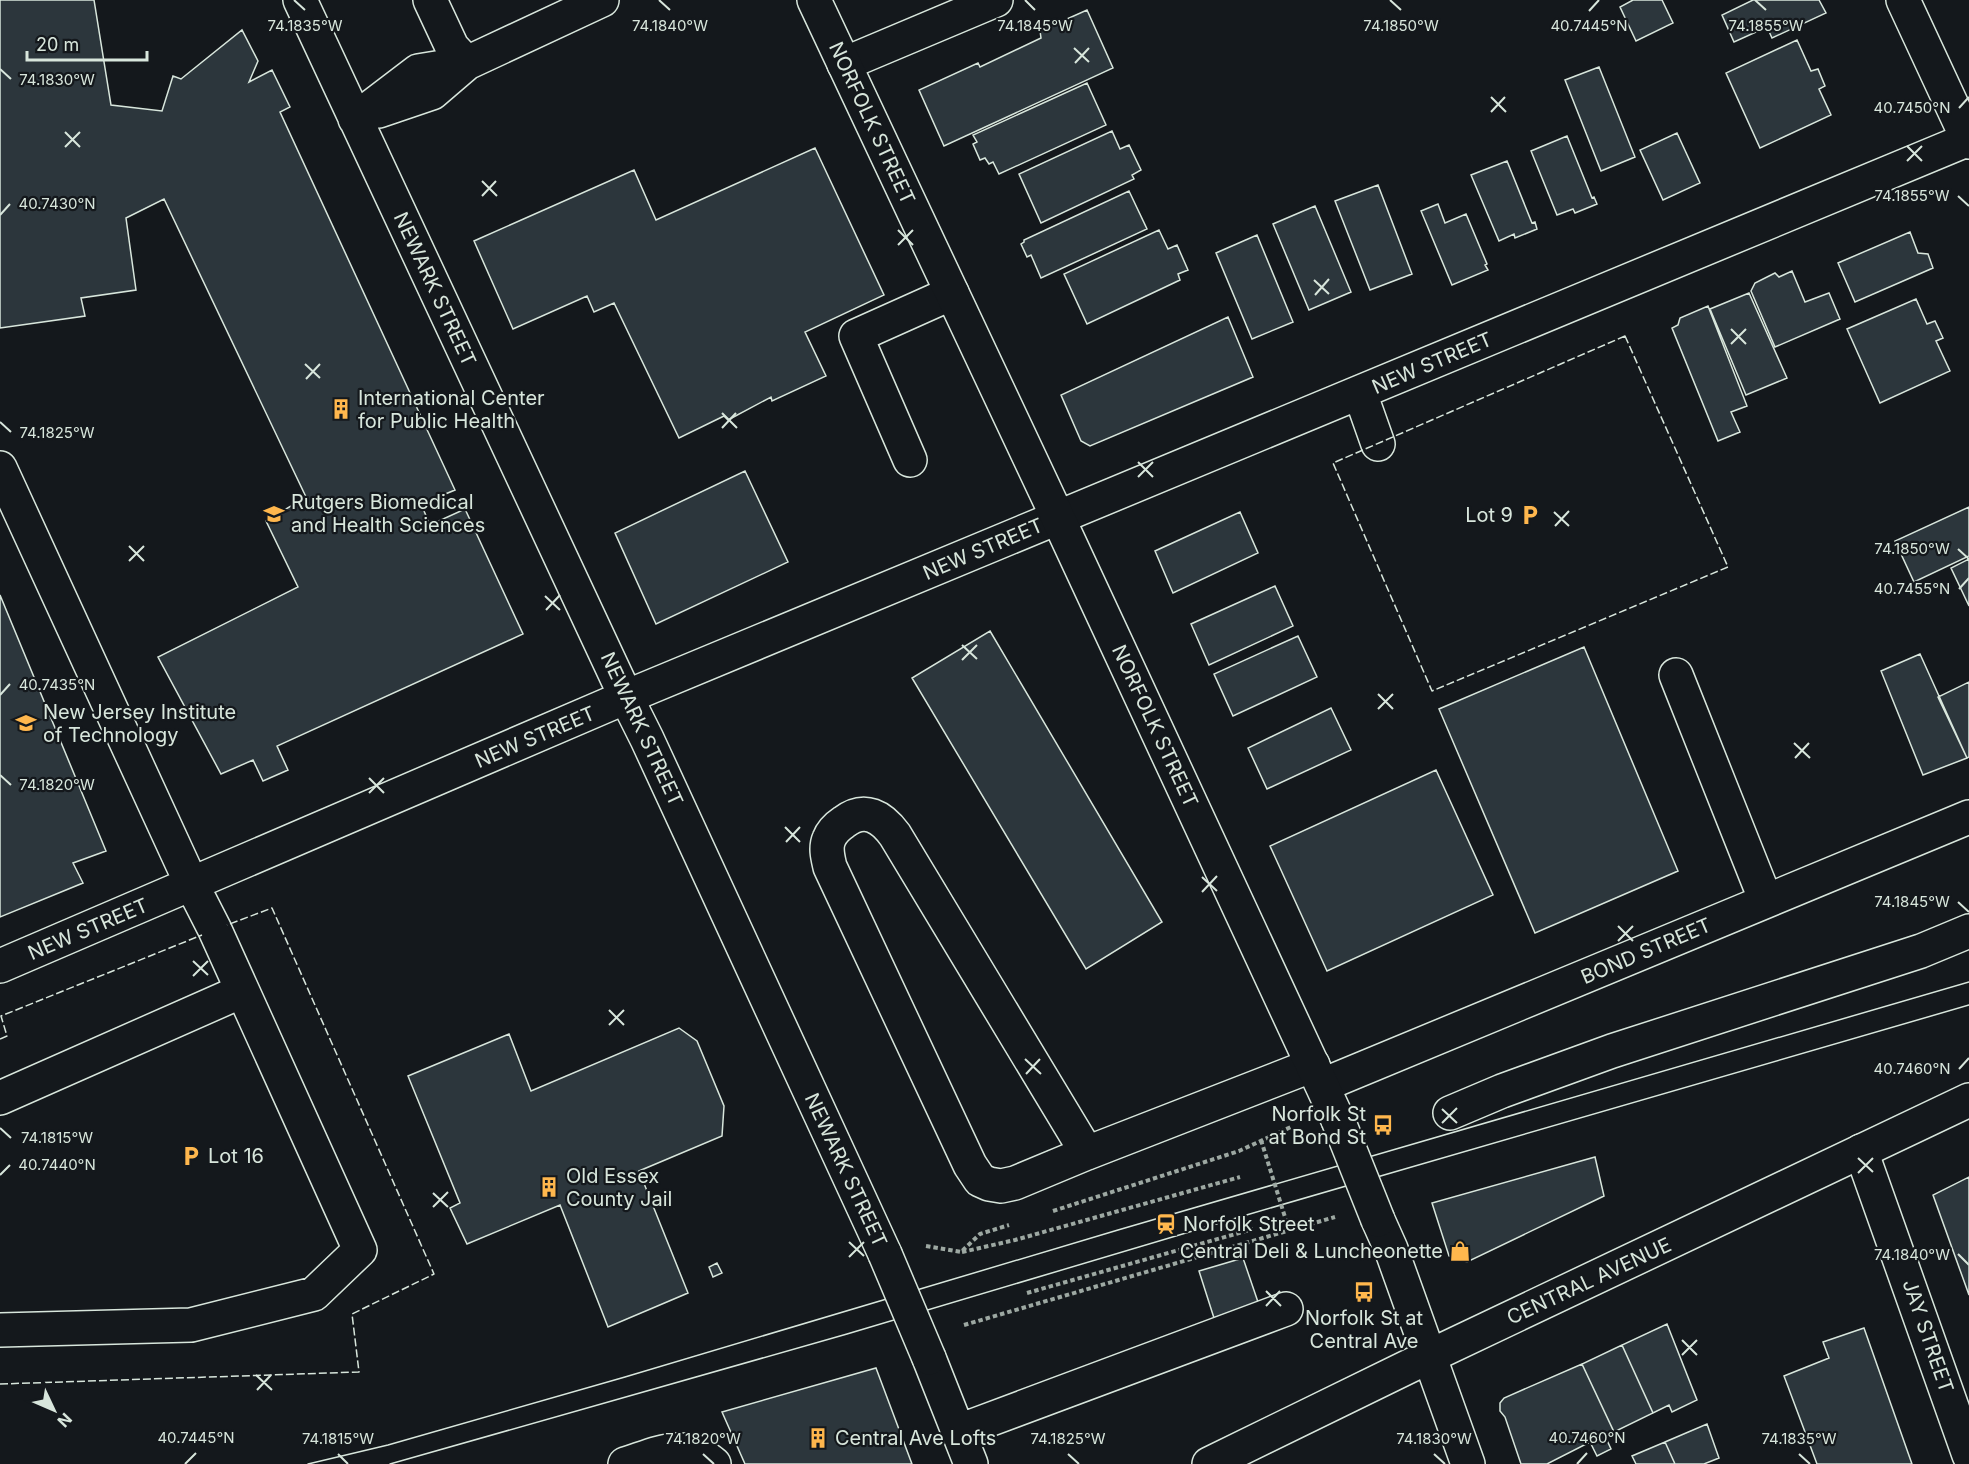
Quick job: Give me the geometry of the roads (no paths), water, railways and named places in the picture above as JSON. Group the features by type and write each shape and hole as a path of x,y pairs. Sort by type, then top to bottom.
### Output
{"street":[{"name":"NEWARK STREET","path":"300,0 647,739 885,1254 971,1464"},
{"path":"430,0 452,47 466,63"},
{"path":"355,119 432,93 466,63 602,0"},
{"name":"NORFOLK STREET","path":"814,0 1318,1075 1391,1249 1468,1464"},
{"path":"844,64 996,0"},
{"path":"1903,0 1969,140"},
{"name":"NEW STREET","path":"0,966 626,697 1969,140"},
{"path":"910,460 856,336 952,293"},
{"path":"1360,393 1378,444"},
{"path":"0,468 192,885 215,930 360,1250 314,1294 191,1325 0,1330"},
{"path":"1676,675 1766,901"},
{"name":"BOND STREET","path":"1087,1153 902,846 885,822 873,816 851,816 836,828 828,839 827,852 830,867 975,1173 980,1180 1001,1186 1015,1183 1087,1153 1318,1075 1766,901 1969,817"},
{"path":"1450,1113 1502,1091 1612,1051 1921,951 1969,931"},
{"path":"0,1098 242,991"},
{"name":"CENTRAL AVENUE","path":"1209,1464 1430,1356 1969,1100"},
{"name":"JAY STREET","path":"1861,1151 1969,1455"},
{"path":"959,1431 1286,1309"},
{"path":"625,1464 670,1449 697,1453 714,1464"}],"tram line":[{"path":"308,1464 388,1445 625,1377 1118,1230 1969,982"},
{"path":"390,1464 847,1334 1243,1216 1969,1005"}],"place":[{"name":"International Center for Public Health","path":"341,409"},
{"name":"Rutgers Biomedical and Health Sciences","path":"274,514"},
{"name":"Lot 9","path":"1530,515"},
{"name":"New Jersey Institute of Technology","path":"26,723"},
{"name":"Norfolk St at Bond St","path":"1383,1125"},
{"name":"Lot 16","path":"191,1156"},
{"name":"Old Essex County Jail","path":"549,1187"},
{"name":"Norfolk Street","path":"1166,1224"},
{"name":"Central Deli & Luncheonette","path":"1460,1251"},
{"name":"Norfolk St at Central Ave","path":"1364,1292"},
{"name":"Central Ave Lofts","path":"818,1438"}]}
